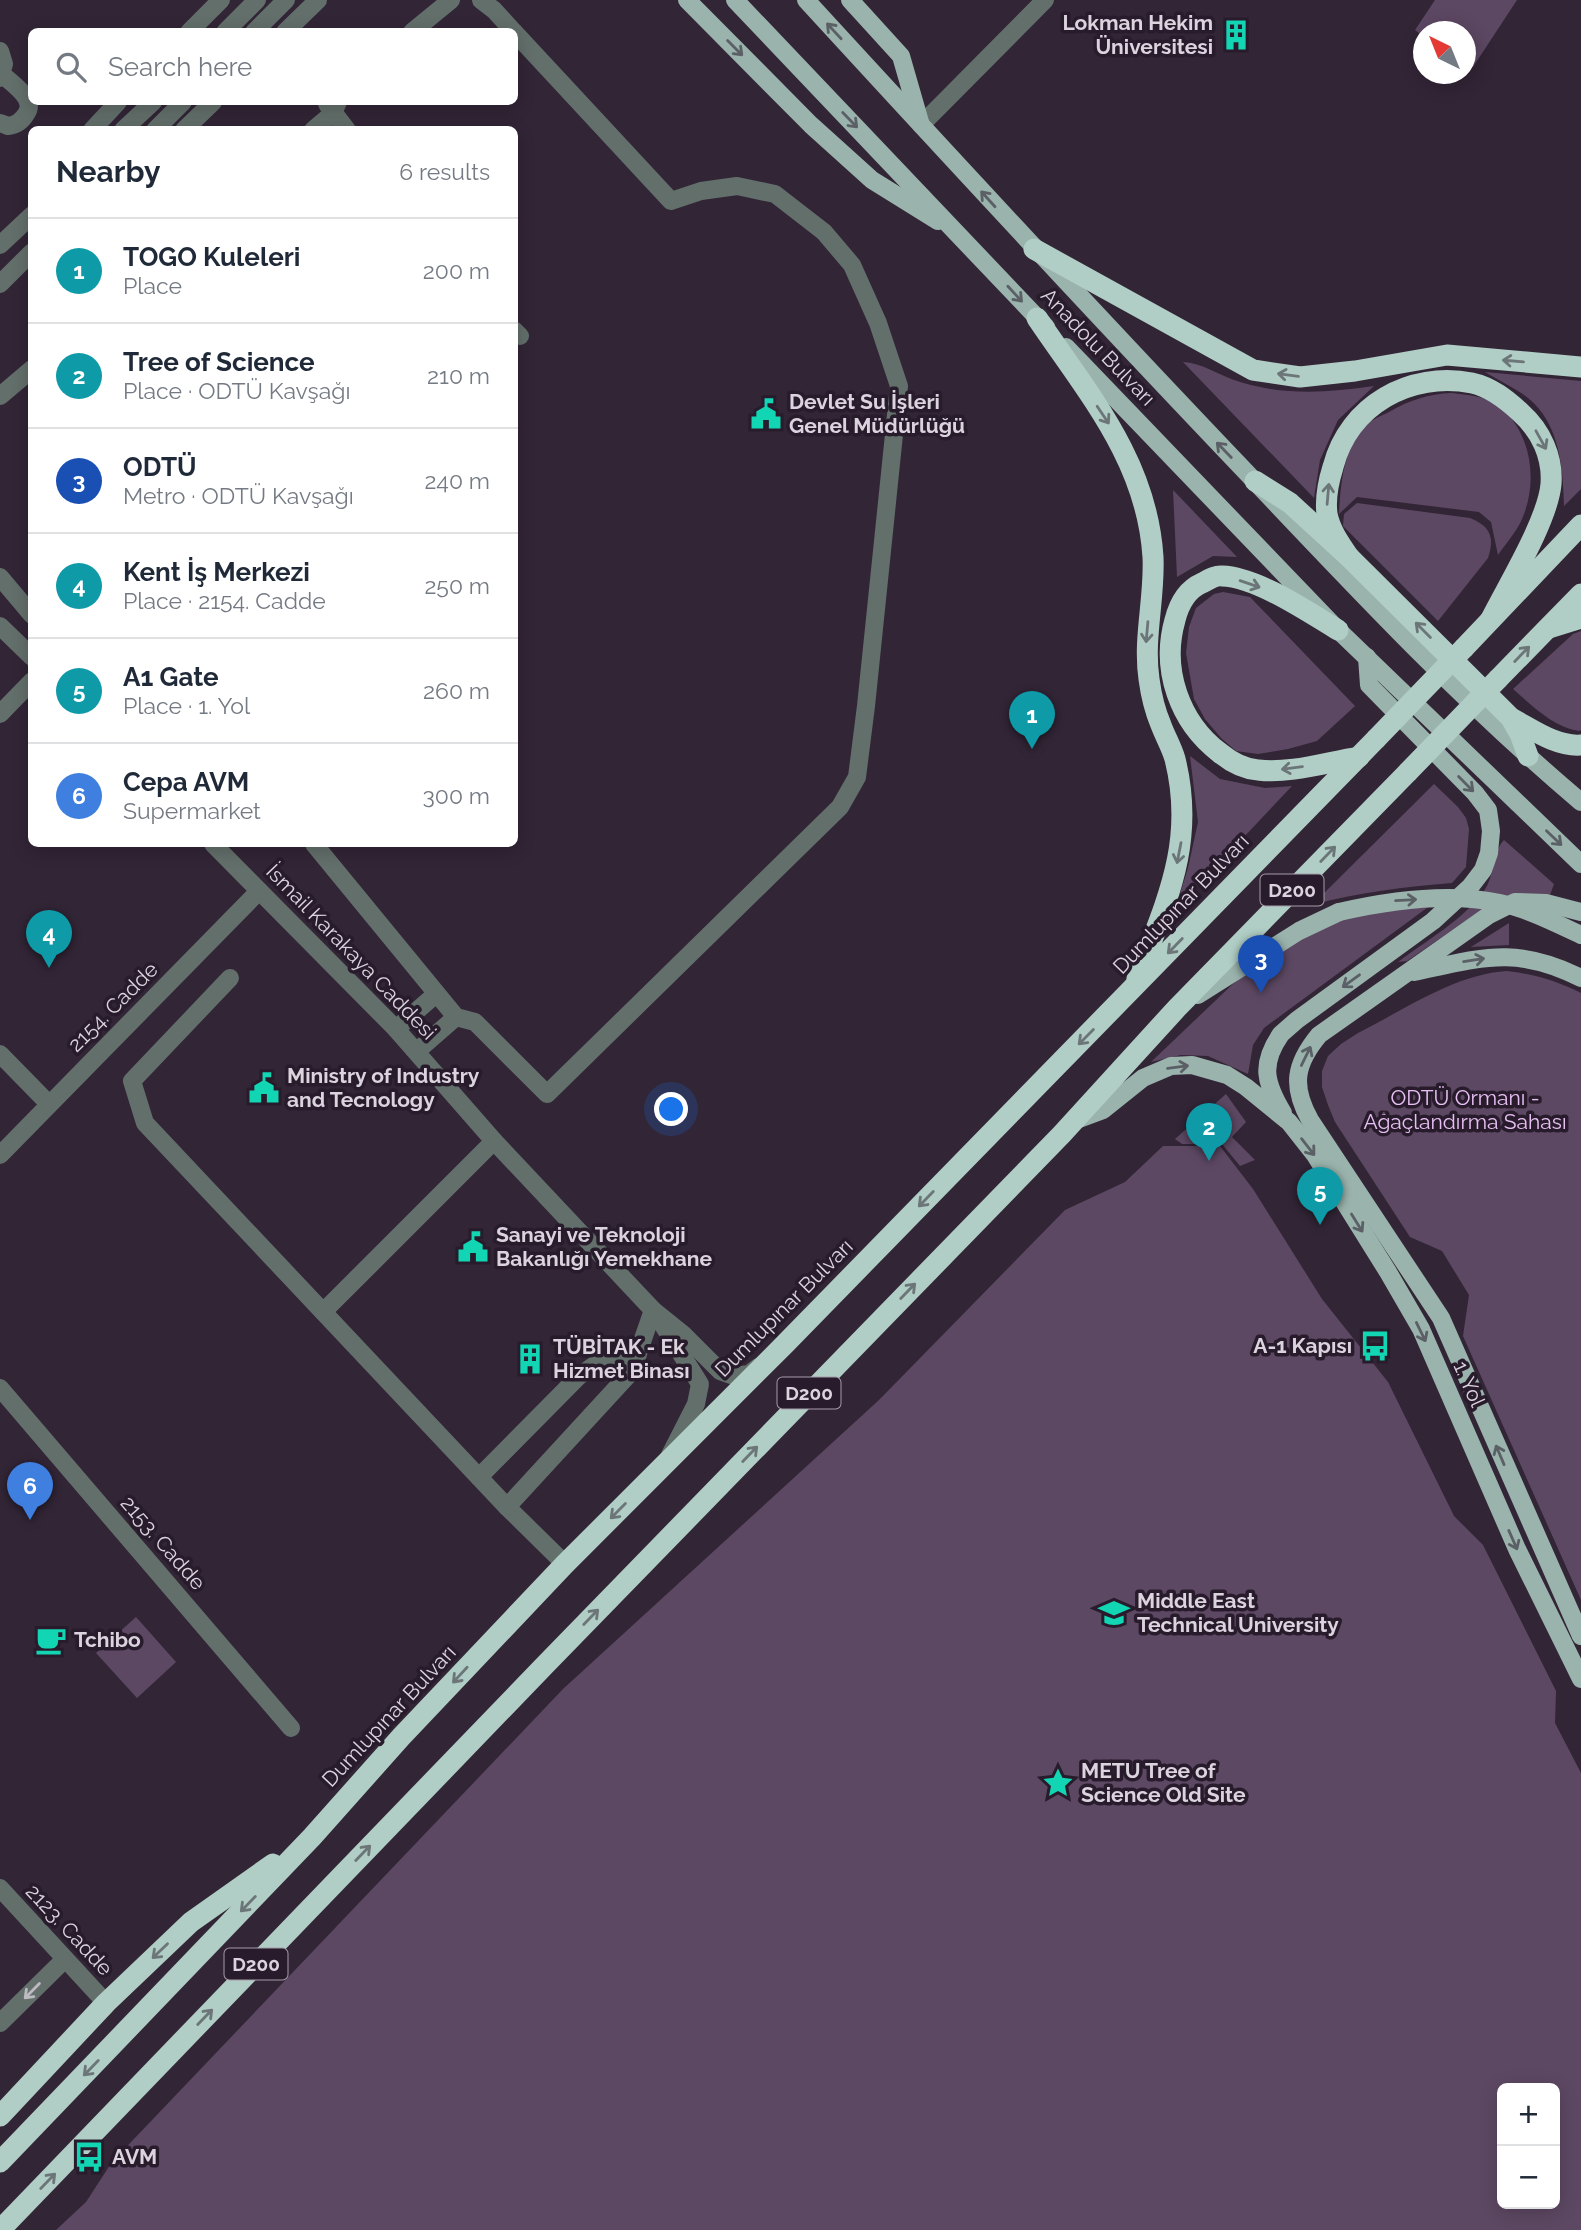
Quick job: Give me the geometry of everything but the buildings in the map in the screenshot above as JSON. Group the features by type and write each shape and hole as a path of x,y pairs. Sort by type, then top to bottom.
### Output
{"highway":[{"path":"1034,249 1254,370 1300,377 1355,371 1447,355 1581,367"},
{"path":"1037,318 1117,435 1137,478 1150,527 1153,561 1146,643 1149,680 1159,721 1174,756 1182,793 1183,835 1172,890 1134,988"},
{"path":"1349,556 1328,517 1326,498 1338,448 1359,417 1394,391 1435,380 1474,383 1504,397 1531,423 1549,454 1551,484 1544,513 1491,619"},
{"path":"1255,481 1290,503 1349,556 1511,718 1528,756"},
{"name":"Dumlupınar Bulvarı","path":"0,2162 312,1837 401,1737 565,1564 1134,988 1581,525"},
{"path":"1338,630 1273,592 1220,575 1195,586 1179,603 1172,631 1170,663 1177,697 1190,724 1233,764 1258,770 1280,769 1359,757"},
{"path":"1547,629 1581,594"},
{"path":"1547,629 1581,618"},
{"name":"D200","path":"0,2230 536,1674 1076,1120 1177,1008 1547,629"},
{"path":"1511,718 1557,741 1581,745"},
{"path":"0,2116 106,2003 191,1922 312,1837"}],"main road":[{"path":"687,0 811,125 872,180 959,234"},
{"name":"Anadolu Bulvarı","path":"736,0 1338,630 1581,864"},
{"name":"Anadolu Bulvarı","path":"806,0 1034,249 1454,687 1581,802"},
{"path":"850,0 901,56 920,125"},
{"path":"1289,1122 1268,1083 1270,1049 1281,1034 1453,904 1483,870 1489,853 1491,831 1488,810 1475,793 1369,685 1367,657"},
{"path":"1488,810 1527,812"},
{"path":"1177,1008 1298,931 1339,912 1383,902 1472,898 1529,912 1581,935"},
{"path":"1289,1122 1308,1115 1298,1092 1297,1078 1308,1049 1319,1035 1333,1024 1469,928 1515,902 1546,902 1581,912"},
{"path":"1407,973 1475,959 1505,956 1534,959 1581,978"},
{"path":"1076,1120 1103,1110 1143,1078 1171,1066 1192,1065 1227,1075 1289,1122"},
{"name":"1. Yol","path":"1308,1115 1441,1318 1581,1636"},
{"name":"1. Yol","path":"1289,1122 1315,1155 1421,1329 1517,1549 1581,1679"},
{"path":"1388,1272 1404,1261"},
{"path":"1549,1616 1568,1607"}],"street":[{"path":"193,28 222,0"},
{"path":"229,28 257,0"},
{"path":"258,28 286,0"},
{"path":"289,28 318,0"},
{"path":"417,28 451,0"},
{"path":"481,0 510,28"},
{"path":"920,125 1045,0"},
{"path":"316,847 456,1017 475,1022 547,1094 840,807 857,777 899,386 878,323 852,265 824,232 775,194 737,186 701,191 671,201 518,36"},
{"path":"0,51 4,64 1,76 28,101"},
{"path":"0,122 8,127 16,124 29,111 30,105"},
{"path":"96,126 115,105"},
{"path":"127,126 150,105"},
{"path":"159,126 180,105"},
{"path":"188,126 210,105"},
{"path":"316,126 332,105 345,126"},
{"path":"0,245 27,217"},
{"path":"0,284 28,256"},
{"path":"0,396 28,372"},
{"path":"0,577 28,609"},
{"path":"0,626 28,653"},
{"path":"0,714 28,685"},
{"name":"İsmail Karakaya Caddesi","path":"216,847 417,1051 494,1141 653,1310 684,1335 720,1371 734,1376 749,1374 785,1344"},
{"name":"2154. Cadde","path":"0,1155 259,891"},
{"path":"230,978 132,1081 145,1123 507,1507 565,1564"},
{"path":"396,1029 436,994"},
{"path":"417,1051 456,1017"},
{"path":"0,1054 49,1104"},
{"path":"323,1312 494,1141"},
{"path":"507,1507 632,1371 653,1310"},
{"name":"İsmail Karakaya Caddesi","path":"653,1310 699,1384 696,1404 666,1462"},
{"path":"479,1477 579,1376 600,1361 623,1364 632,1371"},
{"name":"2153. Cadde","path":"0,1388 291,1728"},
{"name":"2123. Cadde","path":"0,1888 106,2003"},
{"path":"0,2023 64,1960"}],"green space":[{"path":"1435,0 1517,0 1476,62 1476,21 1421,21"},
{"path":"1183,362 1269,389 1303,392 1374,386 1338,420 1320,460 1314,498"},
{"path":"1485,372 1581,381 1581,489 1564,506 1561,462 1547,420 1528,398"},
{"path":"1452,393 1483,398 1499,406 1510,416 1524,441 1530,470 1528,500 1516,530 1498,555 1491,522 1479,512 1357,497 1339,514 1345,465 1361,431 1372,421 1404,404 1427,396"},
{"path":"1173,490 1237,557 1213,556 1177,577"},
{"path":"1357,503 1470,518 1489,533 1491,544 1488,558 1438,621 1343,526 1344,514"},
{"path":"1223,592 1250,597 1355,706 1317,741 1258,754 1236,751 1205,719 1194,699 1186,653 1189,627 1196,608 1214,594"},
{"path":"1581,631 1579,731 1552,720 1513,689 1573,634"},
{"path":"1190,756 1220,779 1265,788 1292,786 1175,910 1198,822"},
{"path":"1434,784 1458,807 1466,818 1469,829 1466,867 1452,883 1382,891 1312,905"},
{"path":"1504,840 1554,884 1550,895 1528,894 1477,913 1407,961 1398,962 1455,920 1484,891 1497,851"},
{"path":"1439,899 1264,1028 1253,1045 1248,1074 1208,1056 1181,1055 1151,1062 1280,939 1302,926"},
{"path":"1509,923 1509,945 1471,947"},
{"name":"ODTÜ Ormanı - Ağaçlandırma Sahası","path":"1507,971 1545,979 1581,993 1581,1600 1463,1336 1469,1295 1442,1251 1410,1237 1335,1122 1322,1087 1322,1071 1328,1056 1358,1033 1449,986"},
{"path":"1226,1094 1246,1122 1232,1137 1255,1160 1240,1166 1222,1144 1182,1144 1175,1139"},
{"name":"Middle East Technical University","path":"1163,1146 1220,1146 1253,1189 1322,1299 1388,1382 1454,1516 1483,1545 1556,1691 1555,1723 1581,1773 1581,2230 56,2230 86,2202 112,2162 563,1689 879,1400 1065,1210 1125,1182"},
{"path":"136,1617 176,1662 137,1698 96,1653"}],"place":[{"name":"Lokman Hekim Üniversitesi","path":"1236,35"},
{"name":"Devlet Su İşleri Genel Müdürlüğü","path":"766,414"},
{"name":"TOGO Kuleleri","path":"1032,749"},
{"name":"Kent İş Merkezi","path":"49,968"},
{"name":"ODTÜ","path":"1261,993"},
{"name":"Ministry of Industry and Tecnology","path":"264,1088"},
{"name":"Tree of Science","path":"1209,1161"},
{"name":"A1 Gate","path":"1320,1225"},
{"name":"Sanayi ve Teknoloji Bakanlığı Yemekhane","path":"473,1247"},
{"name":"A-1 Kapısı","path":"1375,1346"},
{"name":"TÜBİTAK - Ek Hizmet Binası","path":"530,1359"},
{"name":"Cepa AVM","path":"30,1520"},
{"name":"Middle East Technical University","path":"1114,1613"},
{"name":"Tchibo","path":"51,1640"},
{"name":"METU Tree of Science Old Site","path":"1058,1783"},
{"name":"AVM","path":"89,2157"}]}
